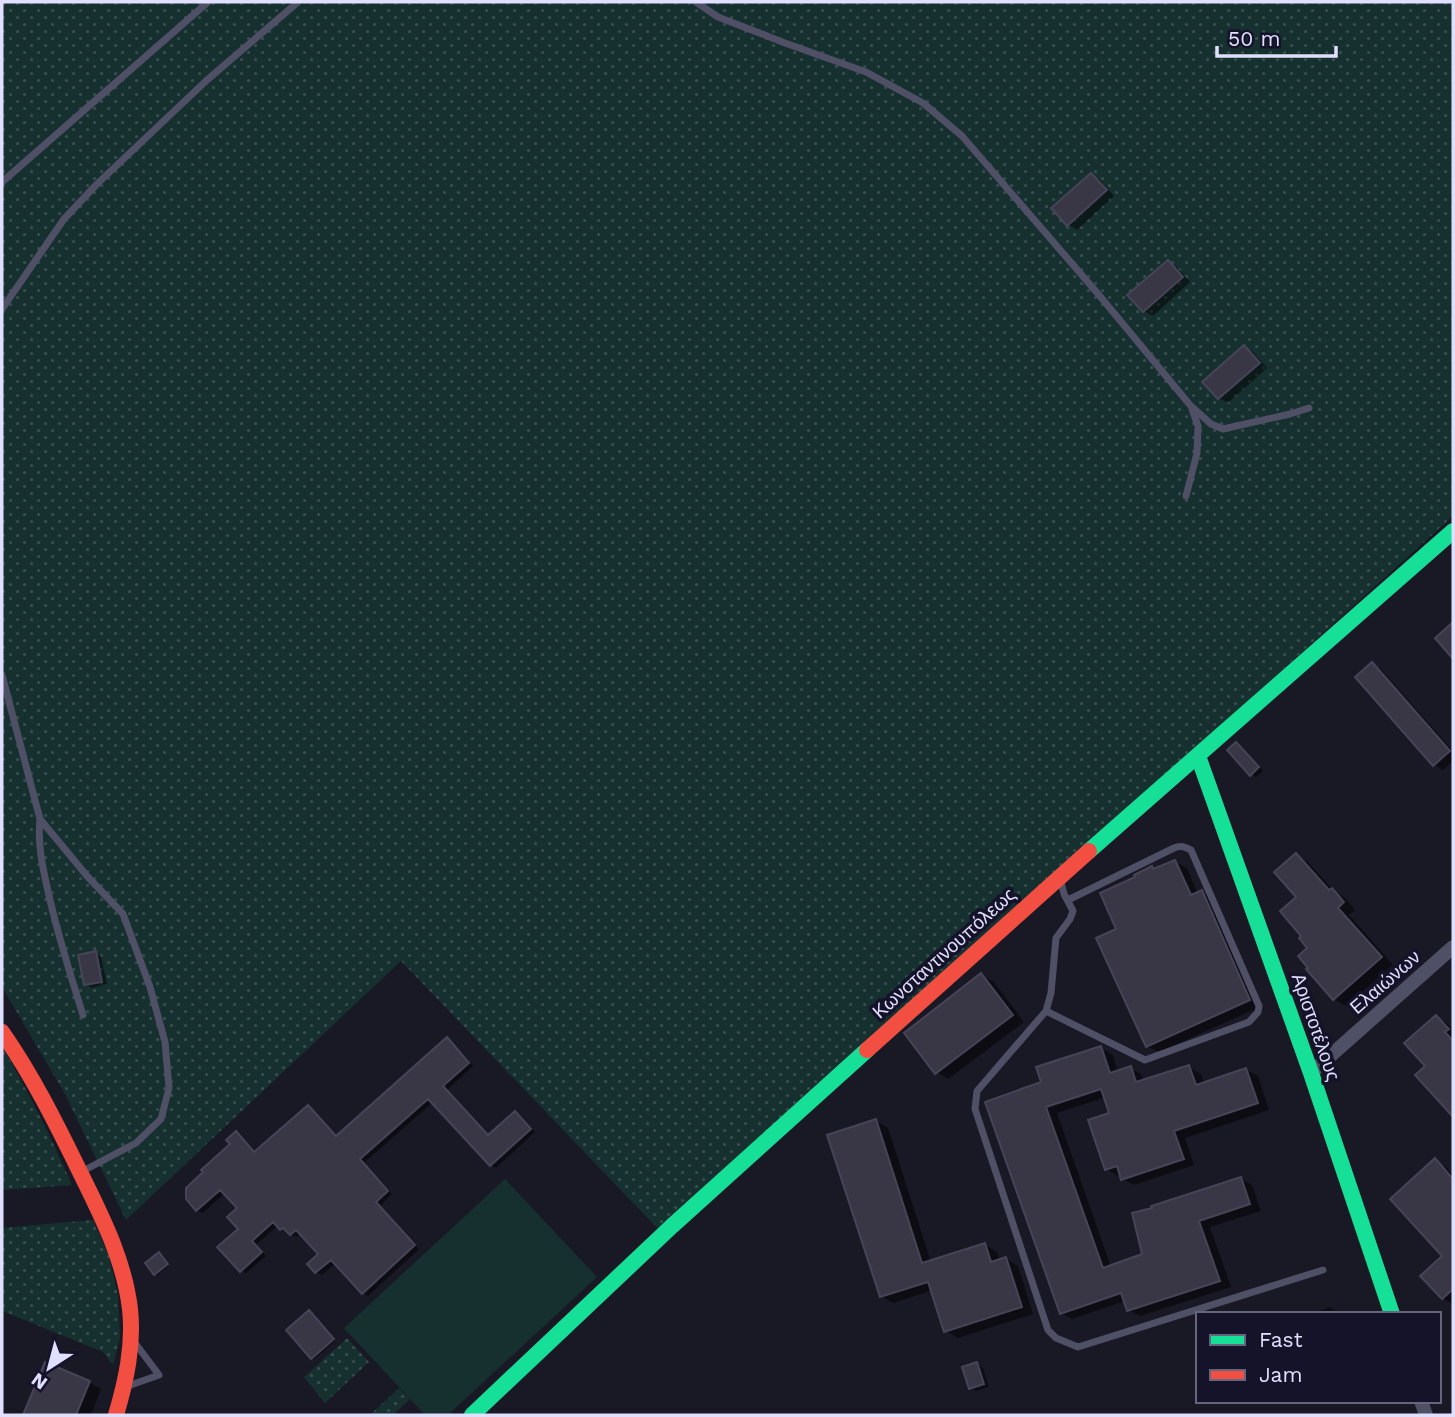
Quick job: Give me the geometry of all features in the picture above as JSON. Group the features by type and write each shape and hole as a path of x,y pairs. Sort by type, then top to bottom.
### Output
{"street":[{"name":"Κωνσταντινουπόλεως","path":"472,1415 672,1226 1059,877 1453,531"},
{"name":"Αριστοτέλους","path":"1198,756 1311,1073 1391,1312"},
{"name":"Ελαιώνων","path":"1311,1073 1453,947"},
{"path":"2,1032 38,1087 112,1239 130,1308 131,1338 130,1364 117,1415"}],"lane":[{"path":"2,182 208,2"},
{"path":"2,309 64,219 97,184 207,80 298,2"},
{"path":"696,2 718,17 866,72 923,103 962,136 1190,405 1211,424 1223,429 1309,408"},
{"path":"1186,496 1197,453 1198,426 1190,405"},
{"path":"2,675 40,819 40,853 47,888 83,1015"},
{"path":"40,819 87,876 123,914 150,987 165,1042 169,1088 161,1119 136,1143 80,1173"},
{"path":"1046,1012 1145,1060 1249,1022 1258,1012 1259,1006 1191,850 1179,846 1068,900"},
{"path":"1059,877 1073,911 1056,938 1051,993 1046,1012 977,1091 975,1109 1048,1330 1056,1338 1079,1347 1323,1270"},
{"path":"125,1388 159,1375 131,1338"}],"green space":[{"path":"2,2 1453,2 1453,516 660,1231 401,961 126,1220 65,1094 2,987"},
{"path":"2,1046 39,1114 72,1185 2,1190"},
{"path":"505,1179 597,1277 448,1415 425,1415 344,1328"},
{"path":"93,1220 109,1256 118,1295 120,1338 113,1365 103,1352 2,1311 2,1228"},
{"path":"347,1338 369,1362 325,1403 304,1377"},
{"path":"399,1388 410,1399 393,1415 370,1415"}],"building":[{"path":"1091,173 1107,190 1067,226 1051,208"},
{"path":"1168,260 1183,277 1143,312 1127,295"},
{"path":"1244,345 1260,363 1218,399 1202,382"},
{"path":"1453,622 1453,659 1435,638"},
{"path":"1372,662 1450,751 1433,766 1355,677"},
{"path":"1236,742 1259,767 1250,776 1227,750"},
{"path":"1296,853 1329,890 1332,888 1344,902 1338,908 1382,957 1333,1000 1298,956 1307,948 1299,938 1301,936 1280,911 1296,897 1274,872"},
{"path":"1175,860 1191,895 1202,890 1250,1000 1146,1047 1096,938 1116,929 1100,893 1152,866 1153,869"},
{"path":"96,951 102,982 84,985 78,955"},
{"path":"981,973 1013,1015 935,1074 904,1033"},
{"path":"1436,1015 1449,1029 1445,1032 1453,1041 1453,1117 1415,1075 1425,1066 1404,1043"},
{"path":"447,1037 469,1063 443,1086 488,1135 515,1111 531,1129 490,1166 428,1099 360,1159 388,1191 376,1202 415,1245 362,1294 331,1260 315,1273 307,1264 318,1254 296,1230 290,1235 283,1228 280,1230 273,1222 252,1241 262,1252 240,1272 217,1247 238,1229 227,1217 237,1208 220,1190 196,1211 186,1199 186,1188 203,1172 201,1170 230,1144 226,1140 236,1131 254,1152 308,1105 336,1136"},
{"path":"1101,1046 1110,1073 1131,1066 1136,1082 1189,1065 1196,1085 1246,1068 1258,1103 1174,1131 1184,1159 1121,1180 1117,1166 1105,1170 1088,1120 1109,1113 1101,1089 1046,1107 1103,1268 1142,1254 1132,1213 1241,1177 1250,1204 1199,1221 1220,1281 1127,1311 1121,1293 1060,1314 985,1102 1041,1082 1036,1067"},
{"path":"876,1119 922,1263 985,1243 991,1262 1006,1257 1022,1307 944,1332 928,1282 880,1297 827,1135"},
{"path":"1435,1158 1453,1179 1453,1289 1442,1299 1420,1276 1442,1256 1390,1199"},
{"path":"159,1252 168,1264 154,1275 145,1263"},
{"path":"309,1310 334,1339 311,1359 286,1330"},
{"path":"45,1362 90,1381 76,1415 23,1415"},
{"path":"977,1362 984,1384 969,1389 962,1367"}],"traffic: fast":[{"path":"1089,851 1453,531"},
{"path":"1198,756 1311,1073 1391,1312"},
{"path":"472,1415 672,1226 867,1050"}],"traffic: jam":[{"path":"867,1050 1089,851"},
{"path":"2,1032 61,1133 117,1254 127,1290 131,1336 126,1376 116,1415"}]}
